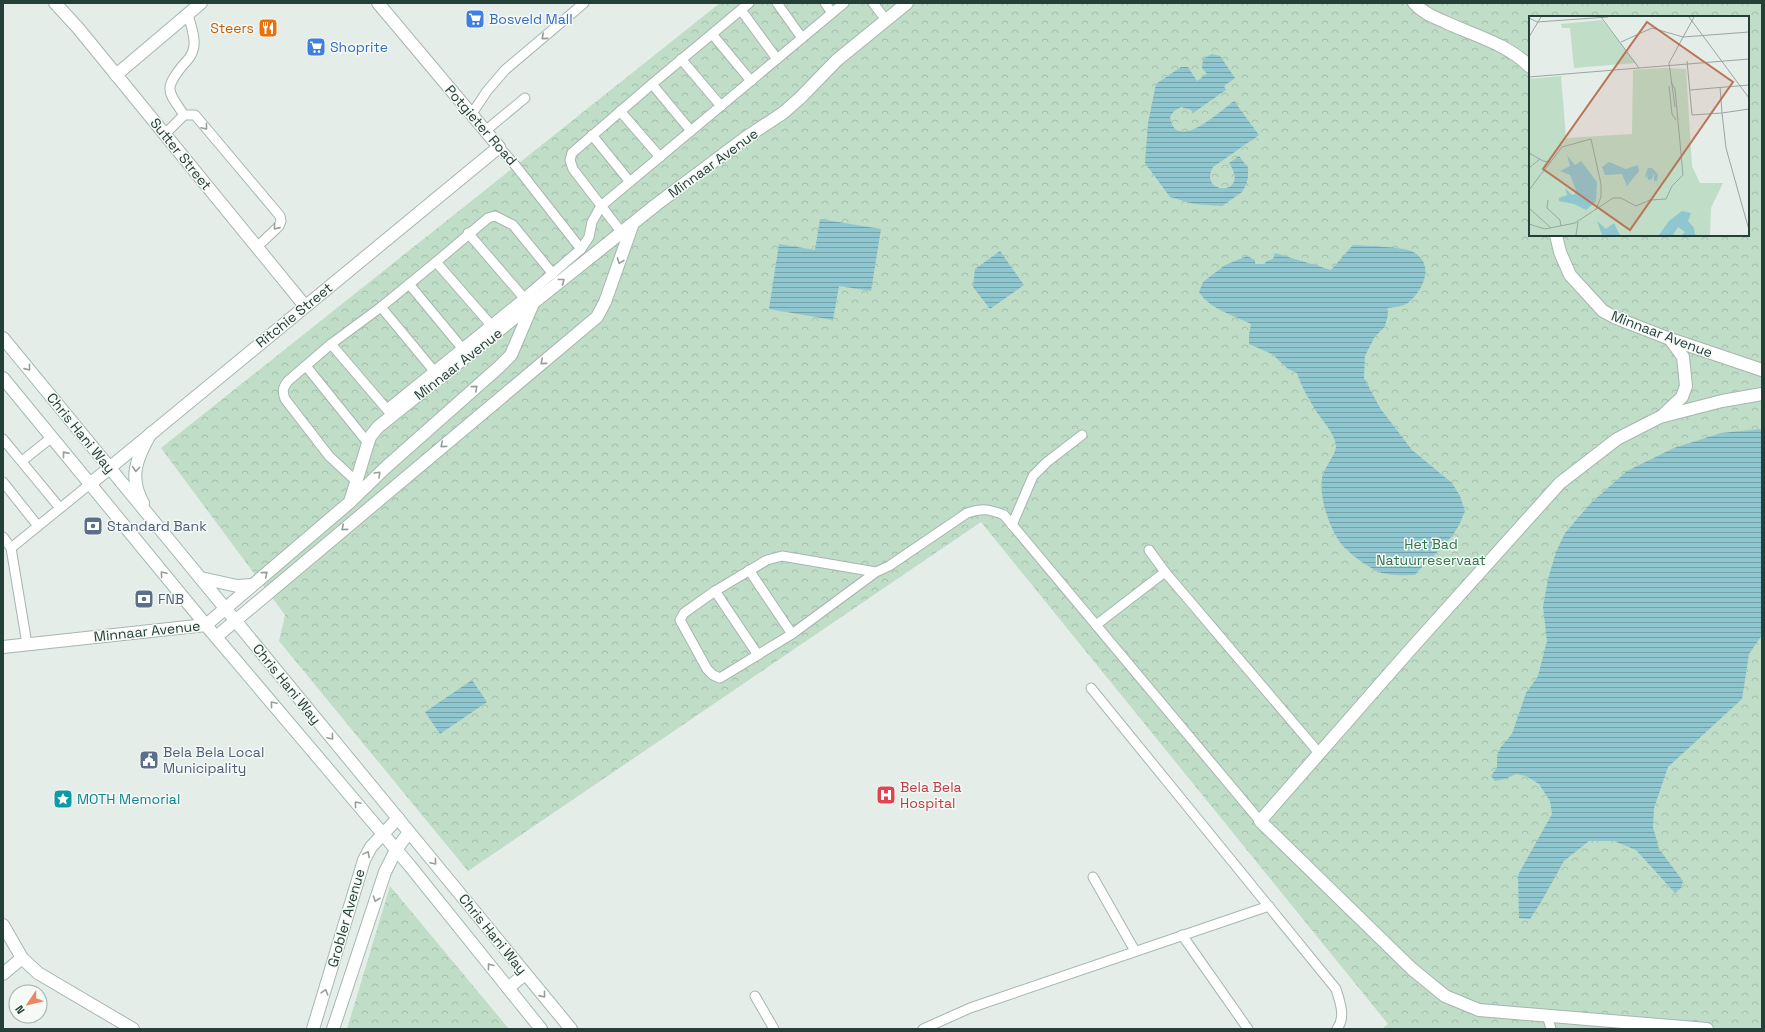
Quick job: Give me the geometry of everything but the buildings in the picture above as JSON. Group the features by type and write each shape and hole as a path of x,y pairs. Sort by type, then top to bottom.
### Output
{"street":[{"name":"Sutter Street","path":"55,3 306,306"},
{"path":"116,75 201,3"},
{"name":"Potgieter Road","path":"378,3 471,115 499,146"},
{"name":"Minnaar Avenue","path":"3,647 206,625 350,502 370,437 390,412 528,302 633,225 745,138 783,113 800,98 837,60 907,3"},
{"path":"1414,3 1426,13 1502,47 1524,60 1529,66"},
{"name":"Ritchie Street","path":"90,484 499,146"},
{"path":"216,637 597,317 605,302 633,225"},
{"name":"Minnaar Avenue","path":"1556,236 1560,252 1570,276 1603,311 1616,318 1670,339 1762,370"},
{"path":"350,502 385,468 511,355 528,302"},
{"name":"Chris Hani Way","path":"3,338 571,1029"},
{"path":"1660,417 1682,397 1686,386 1683,357 1670,339"},
{"name":"Chris Hani Way","path":"3,378 206,625 382,833 541,1029"},
{"path":"1707,1029 1479,1010 1445,996 1412,969 1260,821 1409,651 1560,483 1617,439 1660,417 1722,401 1762,394"},
{"path":"151,434 141,450 136,464 135,480 139,497 153,521"},
{"path":"201,578 237,586 252,585"},
{"name":"Grobler Avenue","path":"314,1029 364,860 371,847 382,833 398,818"},
{"name":"Grobler Avenue","path":"333,1029 385,872 396,850 409,832"},
{"path":"3,925 22,958 38,973 133,1029"},
{"path":"3,974 22,958"},
{"path":"508,988 525,974"}],"lane":[{"path":"471,115 487,91 504,70 584,3"},
{"path":"622,233 577,174 570,160 572,153 749,3"},
{"path":"777,3 802,38"},
{"path":"825,3 832,13"},
{"path":"331,344 390,412 434,371 462,348 491,325 528,302 553,274 581,249 589,237 592,222 601,206 844,3"},
{"path":"873,3 886,20"},
{"path":"741,10 777,59"},
{"path":"188,14 194,49 191,55 171,79 169,85 172,98 184,115 195,116 280,216 281,221 279,226 257,247"},
{"path":"712,34 751,81"},
{"path":"681,60 721,106"},
{"path":"652,84 691,131"},
{"path":"485,131 525,98"},
{"path":"620,111 660,156"},
{"path":"165,134 184,115"},
{"path":"592,135 630,182"},
{"name":"Potgieter Road","path":"499,146 581,249"},
{"path":"357,482 329,456 285,399 283,392 284,386 288,381 331,344 381,307 436,262 468,233 488,218 495,216 513,225 553,274"},
{"path":"468,233 528,302"},
{"path":"436,262 491,325"},
{"path":"409,284 462,348"},
{"path":"381,307 434,371"},
{"path":"306,366 368,442"},
{"path":"1012,525 1033,476 1047,462 1082,435"},
{"path":"22,461 52,438"},
{"path":"3,439 60,508"},
{"path":"3,482 38,526"},
{"path":"12,548 90,484"},
{"path":"876,572 782,556 767,560 715,591 684,613 680,620 707,669 713,675 720,678 792,634 876,572 889,566 967,513 978,509 989,509 1004,515 1260,821"},
{"path":"3,537 12,548 27,644"},
{"path":"1149,550 1164,572 1319,753"},
{"path":"749,570 792,634"},
{"path":"1096,625 1164,572"},
{"path":"715,591 758,655"},
{"path":"1091,688 1336,989 1342,1007 1342,1023 1337,1029"},
{"path":"1093,878 1135,951"},
{"path":"923,1029 970,1008 1269,906"},
{"path":"1182,935 1248,1029"},
{"path":"755,996 774,1029"},
{"path":"1547,1015 1551,1029"}],"green space":[{"name":"Het Bad Natuurreservaat","path":"720,3 1762,3 1762,1029 1382,1029 1388,1024 981,522 468,871 279,641 285,615 161,448"},
{"path":"390,886 509,1029 347,1029"}],"water":[{"path":"1212,54 1220,56 1235,78 1224,86 1226,90 1193,113 1191,110 1181,107 1174,111 1170,117 1174,127 1181,132 1189,131 1199,127 1234,101 1259,135 1213,167 1210,176 1212,183 1217,187 1224,188 1230,187 1234,182 1234,174 1229,163 1239,156 1248,168 1246,185 1242,192 1222,206 1194,204 1170,197 1145,163 1148,123 1156,84 1181,67 1188,67 1197,81 1207,74 1202,68 1203,59"},
{"path":"820,219 881,229 871,291 839,286 833,320 769,309 779,244 815,250"},
{"path":"1353,245 1411,251 1419,256 1425,269 1423,284 1414,297 1408,303 1398,307 1387,308 1388,315 1385,326 1374,338 1365,356 1364,378 1380,408 1412,450 1452,483 1460,496 1465,511 1450,539 1415,575 1390,575 1377,571 1360,561 1342,545 1333,531 1326,514 1322,495 1323,475 1336,449 1335,441 1331,432 1316,411 1303,388 1297,373 1288,369 1272,354 1249,344 1251,324 1209,303 1199,292 1203,282 1225,265 1247,256 1255,260 1255,264 1264,264 1273,259 1275,253 1331,270"},
{"path":"1000,251 1024,285 990,309 973,287 975,269"},
{"path":"1762,429 1762,635 1749,654 1742,699 1668,767 1654,808 1653,827 1659,849 1683,881 1681,888 1675,893 1636,850 1614,841 1589,841 1564,861 1530,919 1519,918 1518,875 1552,814 1550,801 1539,784 1526,776 1516,774 1505,779 1495,781 1491,776 1497,767 1497,755 1501,747 1512,734 1526,693 1538,676 1547,641 1543,607 1548,579 1556,552 1565,533 1591,503 1627,471 1674,448 1721,433"},
{"path":"472,680 487,702 440,734 425,712"}],"place":[{"name":"Bosveld Mall","path":"475,19"},
{"name":"Steers","path":"268,28"},
{"name":"Shoprite","path":"316,47"},
{"name":"Standard Bank","path":"93,526"},
{"name":"FNB","path":"144,599"},
{"name":"Bela Bela Local Municipality","path":"149,760"},
{"name":"Bela Bela Hospital","path":"886,795"},
{"name":"MOTH Memorial","path":"63,799"}]}
